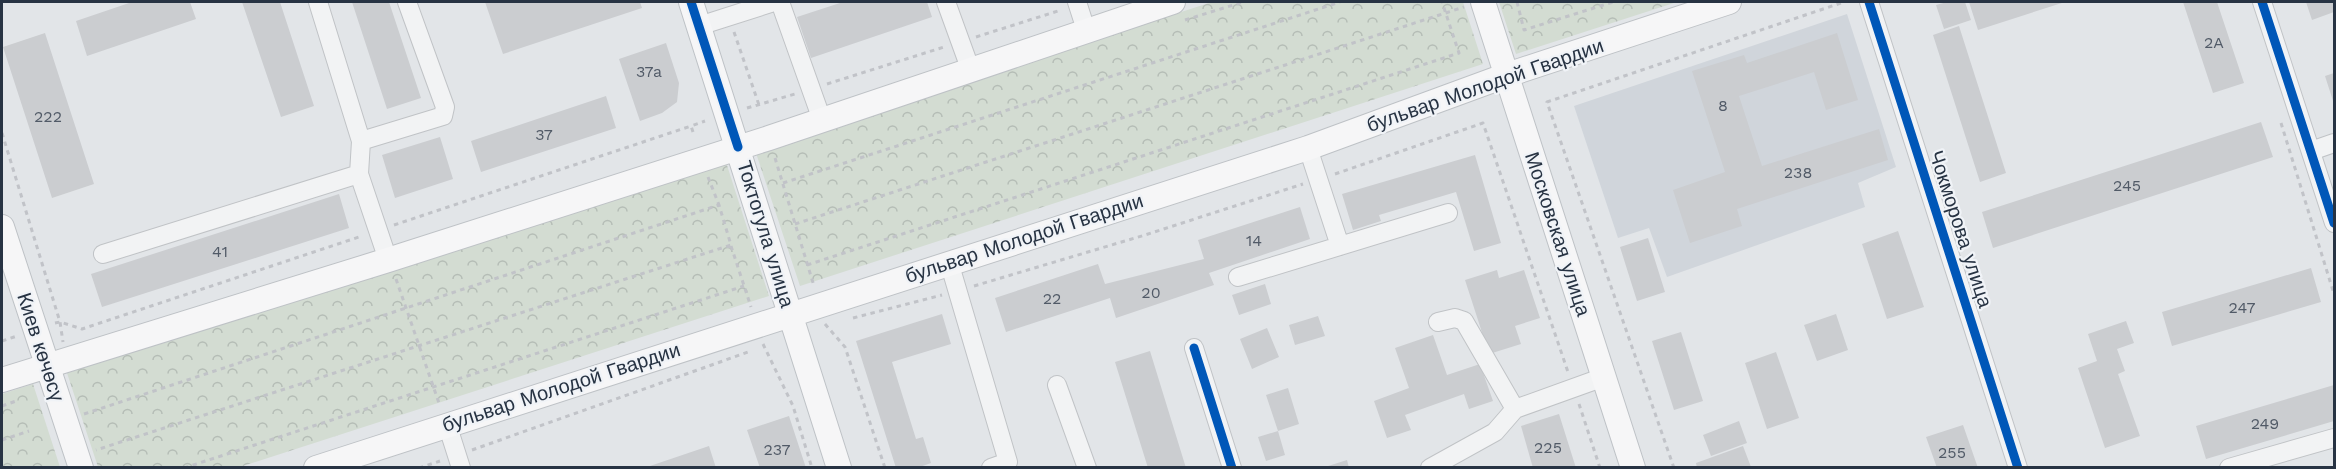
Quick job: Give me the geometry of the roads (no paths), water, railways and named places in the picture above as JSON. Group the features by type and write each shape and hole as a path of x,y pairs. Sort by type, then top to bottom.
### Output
{"main road":[{"name":"Токтогула улица","path":"691,2 839,468"},
{"path":"2,380 388,260 822,120 1173,2"},
{"name":"Московская улица","path":"1483,2 1633,468"},
{"name":"бульвар Молодой Гвардии","path":"316,468 790,313 1308,148 1507,75 1730,2"},
{"name":"Киев көчөсү","path":"2,227 35,330 56,362 92,459"}],"street":[{"path":"318,2 361,141 359,174 388,260"},
{"path":"361,141 443,116 445,107 407,2"},
{"path":"699,26 774,2"},
{"path":"780,2 822,120"},
{"path":"946,2 971,71"},
{"name":"Чокморова улица","path":"1869,2 2018,468"},
{"path":"2262,2 2334,223"},
{"path":"1077,3 1086,30"},
{"path":"2311,151 2334,143"},
{"path":"1308,148 1340,246"},
{"path":"103,254 359,174"},
{"path":"1238,277 1448,213"},
{"path":"949,262 1008,462 991,468"},
{"path":"1438,322 1455,318 1464,321 1515,409"},
{"path":"1194,348 1232,468"},
{"path":"1430,468 1495,432 1515,409 1604,377"},
{"path":"1057,385 1087,468"},
{"path":"447,424 459,461"},
{"path":"2229,468 2334,438"}]}
